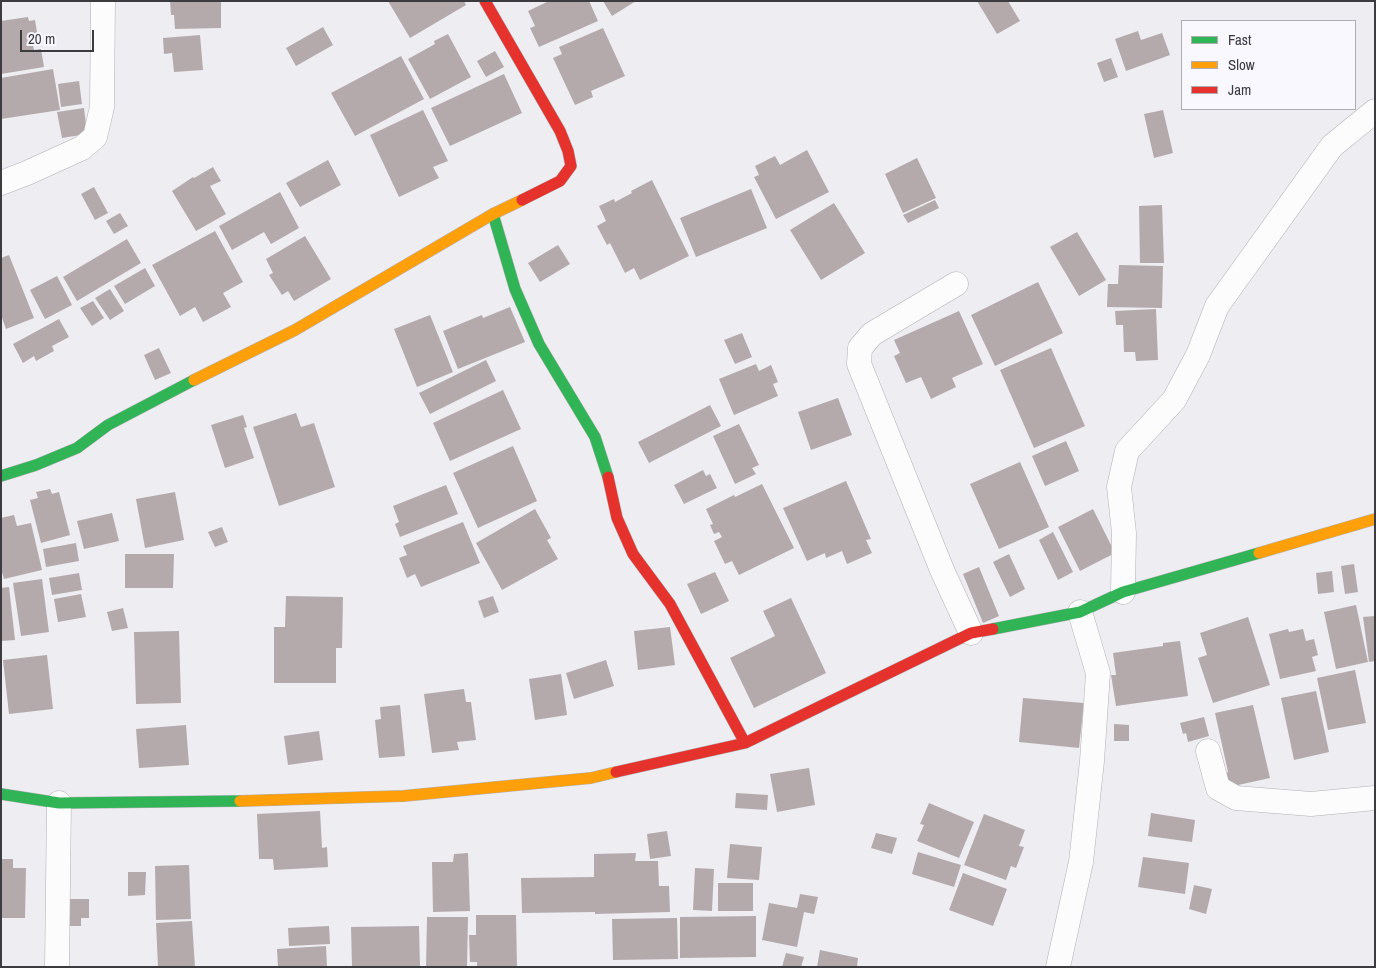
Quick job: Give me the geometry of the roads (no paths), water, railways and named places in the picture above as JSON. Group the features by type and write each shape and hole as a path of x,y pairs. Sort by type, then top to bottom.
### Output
{"street":[{"path":"1,182 82,148 95,137 102,107 102,1"},
{"path":"1,476 36,465 77,448 108,425 295,330 493,214 560,181 571,166 568,151 560,131 485,1"},
{"path":"1123,592 1124,533 1119,487 1127,451 1174,400 1198,355 1217,306 1332,146 1375,111"},
{"path":"493,214 515,289 539,344 596,437 607,471 617,518 633,554 670,604 745,743"},
{"path":"956,284 872,334 860,348 859,364 942,570 971,633"},
{"path":"1,794 59,803 184,803 403,796 591,778 745,743 971,633 1080,612 1123,592 1375,518"},
{"path":"1058,967 1081,862 1092,761 1098,673 1080,612"},
{"path":"1208,751 1218,788 1236,798 1311,804 1375,798"},
{"path":"57,967 59,803"}]}
